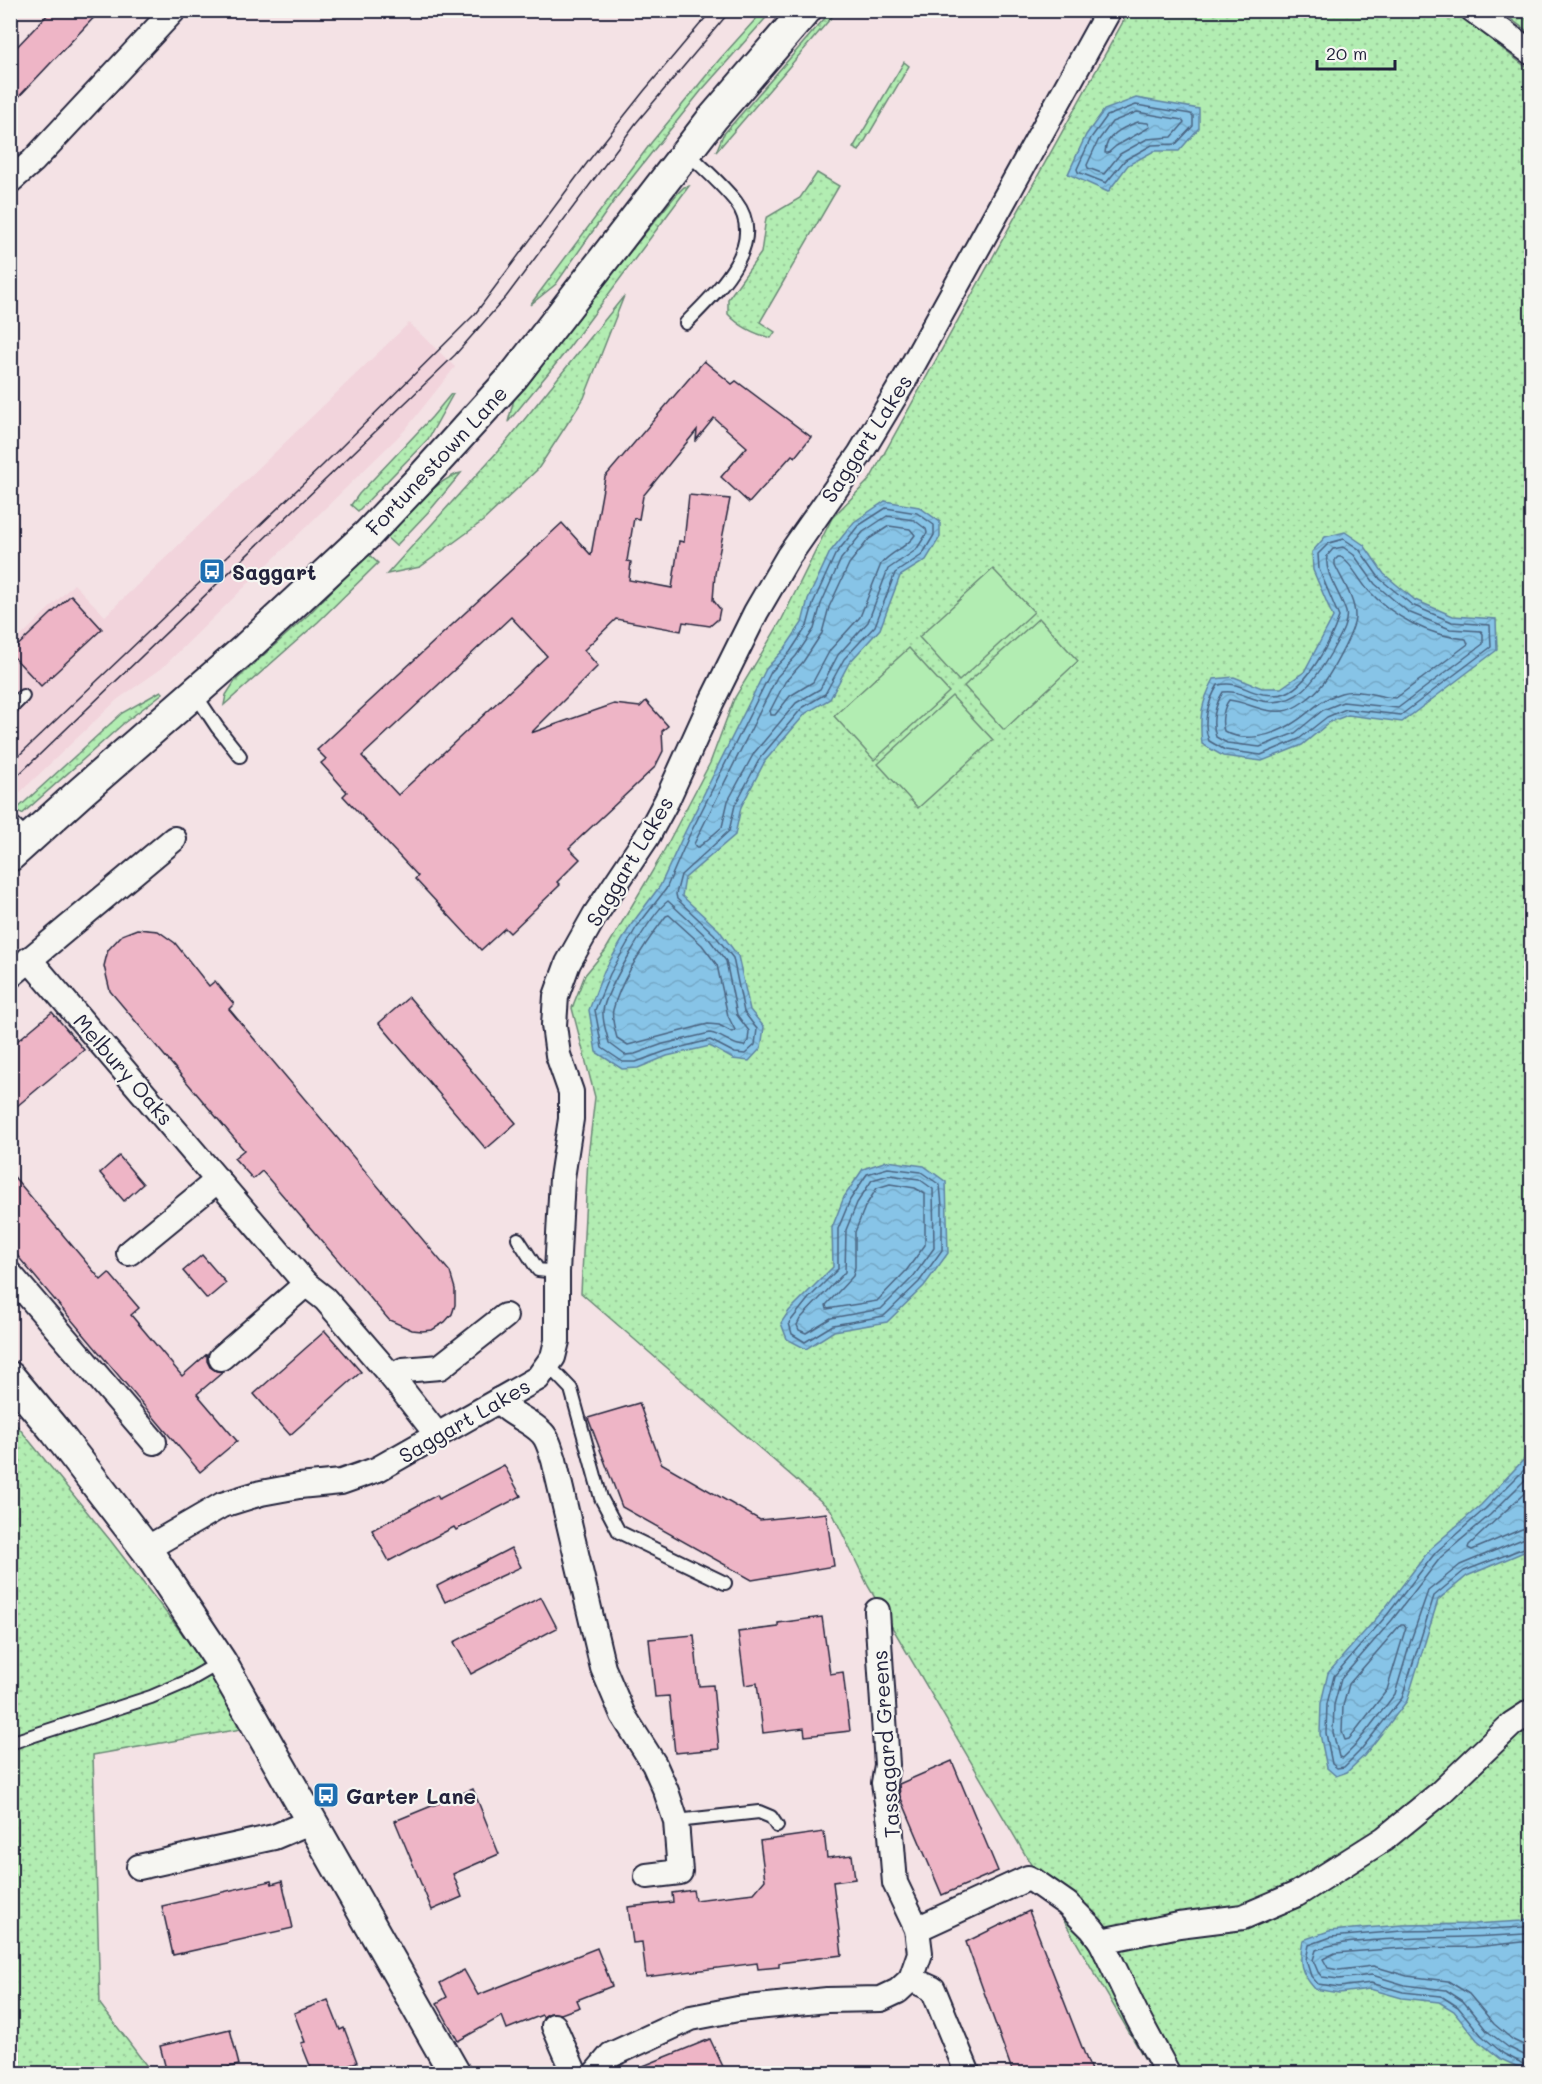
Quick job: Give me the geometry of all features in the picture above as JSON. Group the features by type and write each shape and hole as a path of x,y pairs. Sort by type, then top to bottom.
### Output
{"street":[{"path":"10,181 33,161 174,10"},
{"name":"Fortunestown Lane","path":"17,838 195,694 367,535 513,377 712,119 806,10"},
{"name":"Saggart Lakes","path":"146,1549 222,1505 261,1493 340,1482 378,1469 538,1378 554,1357 557,1341 557,1272 562,1178 571,1119 571,1092 558,1055 554,1025 556,996 568,963 595,915 647,837 667,800 756,612 788,557 860,454 905,379 1109,10"},
{"path":"1473,10 1532,53"},
{"path":"10,976 174,839"},
{"name":"Melbury Oaks","path":"29,959 306,1284 325,1299 392,1377 438,1436"},
{"path":"129,1252 218,1180"},
{"path":"10,1274 154,1442"},
{"path":"221,1358 306,1284"},
{"path":"392,1377 404,1370 440,1366 506,1316"},
{"path":"15,1389 56,1432 146,1549 221,1662 455,2073"},
{"path":"499,1400 504,1408 543,1434 554,1460 603,1668 623,1715 654,1764 676,1821 680,1872 647,1876"},
{"name":"Tassagard Greens","path":"877,1611 887,1765 884,1783 896,1883 917,1929 920,1953 911,1978"},
{"path":"1101,1941 1179,1925 1243,1917 1297,1894 1384,1839 1439,1794 1512,1724 1532,1711"},
{"path":"139,1867 274,1837 312,1821"},
{"path":"917,1929 1028,1878 1067,1904 1101,1941 1138,2018 1168,2073"},
{"path":"595,2073 611,2055 691,2018 738,2009 827,2000 881,1999 898,1991 911,1978 933,1989 968,2073"},
{"path":"554,2026 575,2073"}],"lane":[{"path":"686,152 737,203 746,231 745,244 733,270 717,291 686,322"},
{"path":"195,694 217,728 240,756"},
{"path":"10,709 24,696"},
{"path":"518,1239 538,1270 557,1272"},
{"path":"548,1365 571,1389 601,1498 619,1532 725,1583"},
{"path":"10,1743 151,1697 186,1682 221,1662"},
{"path":"676,1821 759,1812 771,1817 777,1826"}],"shaded area":[{"path":"409,323 455,367 405,430 161,669 118,699 11,801 11,646 74,584 105,616"}],"green space":[{"path":"763,11 772,11 701,91 653,151 616,198 556,284 530,305 651,143 719,60"},
{"path":"831,11 837,11 716,152 723,135"},
{"path":"1129,11 1454,11 1531,71 1531,2073 1153,2073 868,1586 831,1510 581,1293 588,1157 595,1097 572,1008 585,975 605,951 659,860 710,763 734,699 781,621 832,518 870,479"},
{"path":"1500,11 1531,11 1531,34"},
{"path":"904,62 909,66 859,151 853,148"},
{"path":"817,173 839,186 760,322 775,332 771,338 753,332 728,314 728,299 761,253 766,218 800,198"},
{"path":"689,186 564,354 508,422 514,399 530,375 676,195 684,187"},
{"path":"624,296 584,398 538,469 483,521 420,567 387,574 507,441"},
{"path":"453,394 428,439 358,511 351,505 359,494"},
{"path":"461,473 396,546 385,536 431,490 452,476"},
{"path":"368,554 378,563 318,622 224,705 226,695 235,681 308,615"},
{"path":"993,569 1034,612 959,681 919,637"},
{"path":"1039,618 1078,661 1004,730 964,686"},
{"path":"909,648 949,692 874,760 834,716"},
{"path":"161,691 163,693 124,723 22,814 15,811 122,713"},
{"path":"952,696 993,740 918,808 878,764"},
{"path":"10,1417 110,1540 229,1694 247,1728 93,1755 100,2004 152,2073 11,2073"}],"water":[{"path":"1136,98 1199,109 1199,128 1179,151 1154,151 1128,165 1108,192 1068,174 1086,135 1104,110"},
{"path":"885,501 919,507 940,522 940,537 926,560 900,576 880,629 849,663 830,699 806,713 765,761 741,807 735,835 685,878 682,896 719,930 738,956 750,1010 764,1027 761,1048 749,1061 733,1059 710,1046 667,1056 638,1068 622,1069 596,1052 589,1010 604,971 631,925 660,886 766,669 785,648 802,623 808,599 830,552 854,522"},
{"path":"1345,532 1364,545 1384,574 1415,600 1453,616 1496,619 1497,650 1402,722 1348,715 1330,722 1302,745 1262,761 1223,756 1202,744 1202,711 1214,679 1234,677 1262,688 1281,688 1304,672 1333,617 1313,570 1312,552 1325,537"},
{"path":"887,1161 924,1166 946,1182 948,1253 924,1286 887,1322 834,1331 806,1349 787,1339 781,1323 789,1311 833,1267 832,1228 844,1197 863,1169"},
{"path":"1531,1452 1531,1549 1467,1576 1438,1600 1407,1701 1364,1756 1347,1772 1336,1776 1327,1768 1320,1734 1321,1703 1328,1673 1382,1612 1431,1548 1481,1505"},
{"path":"1531,1917 1531,2073 1501,2059 1477,2040 1454,2011 1439,2002 1402,1998 1370,1989 1339,1993 1315,1989 1303,1972 1301,1955 1303,1940 1329,1931 1402,1925 1522,1921"}],"building":[{"path":"52,10 101,10 10,106 10,54"},
{"path":"704,361 732,384 736,381 811,437 795,457 792,455 749,503 721,477 747,447 714,418 696,440 697,430 643,496 639,519 634,518 627,561 631,562 629,580 672,588 679,541 684,542 689,495 730,499 715,574 713,600 720,609 718,619 710,626 683,622 681,631 616,619 584,650 598,666 531,733 614,704 640,707 646,701 668,726 662,731 663,751 655,767 569,848 580,859 557,882 560,885 510,933 505,928 481,950 415,879 418,876 343,796 347,792 321,763 326,759 317,750 562,523 591,555 605,477","holes":["511,617 547,656 398,795 362,756"]},
{"path":"71,595 102,629 41,686 10,653"},
{"path":"137,929 158,931 175,943 209,986 215,981 234,1004 229,1009 450,1272 455,1289 455,1305 452,1314 445,1322 432,1330 422,1331 412,1330 389,1320 262,1171 253,1179 234,1158 244,1150 110,991 104,966 108,950 122,935"},
{"path":"409,997 516,1123 486,1149 379,1023"},
{"path":"52,1012 84,1050 10,1112 10,1047"},
{"path":"119,1156 143,1184 124,1201 100,1173"},
{"path":"10,1172 101,1280 109,1273 139,1308 131,1315 182,1376 207,1354 210,1367 223,1372 197,1394 237,1441 200,1472 10,1247"},
{"path":"202,1255 226,1283 207,1299 183,1271"},
{"path":"325,1331 361,1372 290,1435 254,1394"},
{"path":"639,1403 661,1463 760,1520 826,1513 834,1566 752,1580 622,1507 588,1418"},
{"path":"504,1465 521,1496 389,1561 372,1530 437,1495 439,1499"},
{"path":"511,1548 521,1567 445,1602 437,1586"},
{"path":"541,1597 557,1628 471,1674 454,1642"},
{"path":"822,1617 830,1674 843,1672 850,1731 805,1736 804,1728 763,1733 757,1683 745,1685 738,1632 778,1627 778,1623"},
{"path":"694,1635 699,1686 713,1685 719,1749 675,1753 669,1696 655,1697 649,1639"},
{"path":"952,1761 998,1871 942,1895 900,1796 899,1784"},
{"path":"473,1789 499,1854 453,1874 462,1897 432,1910 395,1821"},
{"path":"824,1832 827,1858 852,1855 855,1879 833,1882 842,1955 779,1963 779,1967 758,1969 757,1963 646,1977 642,1942 633,1943 628,1907 673,1902 672,1893 693,1890 695,1900 754,1893 765,1880 760,1841"},
{"path":"271,1881 272,1884 282,1881 293,1928 173,1955 162,1906"},
{"path":"1029,1911 1092,2073 1013,2073 966,1942"},
{"path":"597,1948 612,1986 577,2000 580,2007 561,2014 549,2013 507,2029 502,2016 458,2041 437,2003 447,1997 440,1983 464,1970 478,1995"},
{"path":"328,2000 340,2030 344,2028 357,2062 350,2064 354,2073 313,2073 301,2043 305,2042 294,2013"},
{"path":"230,2029 239,2065 203,2073 167,2073 160,2046"},
{"path":"710,2039 726,2073 626,2073"}],"tram line":[{"path":"10,764 323,465 475,314 590,159 712,10"},
{"path":"10,783 455,355 506,297 636,123 731,10"}],"place":[{"name":"Saggart","path":"212,571"},
{"name":"Garter Lane","path":"326,1795"}]}
